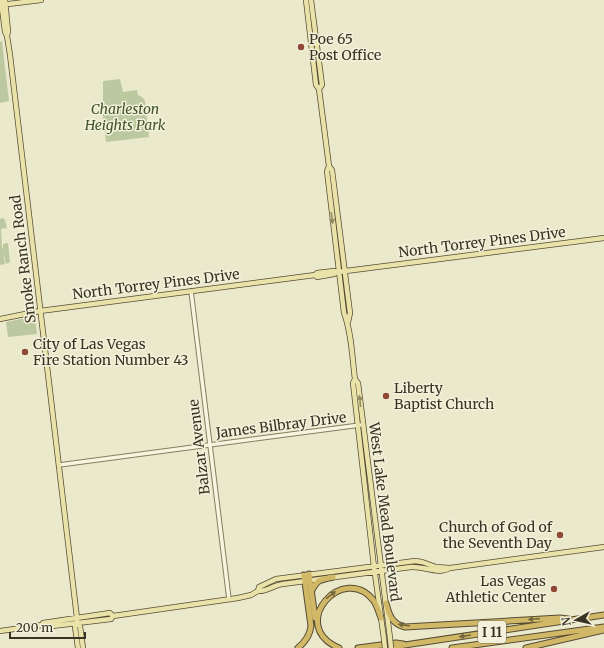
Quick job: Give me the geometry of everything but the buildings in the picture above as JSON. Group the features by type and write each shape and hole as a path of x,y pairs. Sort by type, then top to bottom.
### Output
{"highway":[{"path":"311,591 318,581 333,577"},
{"path":"307,578 311,591 318,631 324,641 336,648"},
{"path":"298,648 306,640 310,630 307,578"},
{"path":"339,648 324,638 320,632 318,622 320,607 332,594 346,589 355,589 363,592 375,602 381,618"},
{"path":"386,604 390,616 394,622 405,627 560,618 573,620"},
{"name":"I 11","path":"385,648 604,615"},
{"name":"I 11","path":"452,648 604,627"},
{"path":"526,648 604,630"},
{"path":"358,648 396,643 410,644"}],"main road":[{"path":"3,2 41,0"},
{"path":"306,0 312,28"},
{"name":"West Lake Mead Boulevard","path":"311,0 312,53 316,85 319,89 329,166 332,170 338,272 344,313 348,323 355,379 353,383 369,470 391,648"},
{"name":"Smoke Ranch Road","path":"3,2 4,32 7,36 77,621 80,626 83,648"},
{"name":"West Lake Mead Boulevard","path":"312,28 320,66 322,85 319,89"},
{"path":"312,53 316,56 317,62 320,66"},
{"name":"West Lake Mead Boulevard","path":"333,204 350,313 348,323"},
{"name":"North Torrey Pines Drive","path":"0,319 40,311 315,275 316,273 322,272 338,272 604,238"},
{"name":"West Lake Mead Boulevard","path":"360,425 362,466 369,502 374,569 385,648"},
{"path":"362,466 369,470"},
{"path":"370,480 368,484 369,502 377,533"},
{"path":"0,631 42,625 43,623 111,619 113,616 245,597 278,584 307,578 381,568 418,561 433,566 450,568 604,547"},
{"path":"307,578 333,577 374,569"},
{"name":"Smoke Ranch Road","path":"77,621 75,627 78,648"}],"street":[{"name":"Balzar Avenue","path":"191,291 229,599"},
{"name":"James Bilbray Drive","path":"59,465 360,425"}],"green space":[{"path":"2,41 9,101 0,103 0,42"},
{"name":"Charleston Heights Park","path":"120,79 123,92 137,90 138,95 145,101 149,137 106,142 103,119 103,81"},
{"path":"3,218 7,228 1,229 2,248 3,244 8,243 10,262 6,264 3,252 5,264 0,265 0,219"},
{"path":"31,317 35,318 37,334 8,337 6,322"}],"place":[{"name":"Poe 65 Post Office","path":"301,47"},
{"name":"City of Las Vegas Fire Station Number 43","path":"25,352"},
{"name":"Liberty Baptist Church","path":"386,396"},
{"name":"Church of God of the Seventh Day","path":"560,535"},
{"name":"Las Vegas Athletic Center","path":"554,589"}]}
